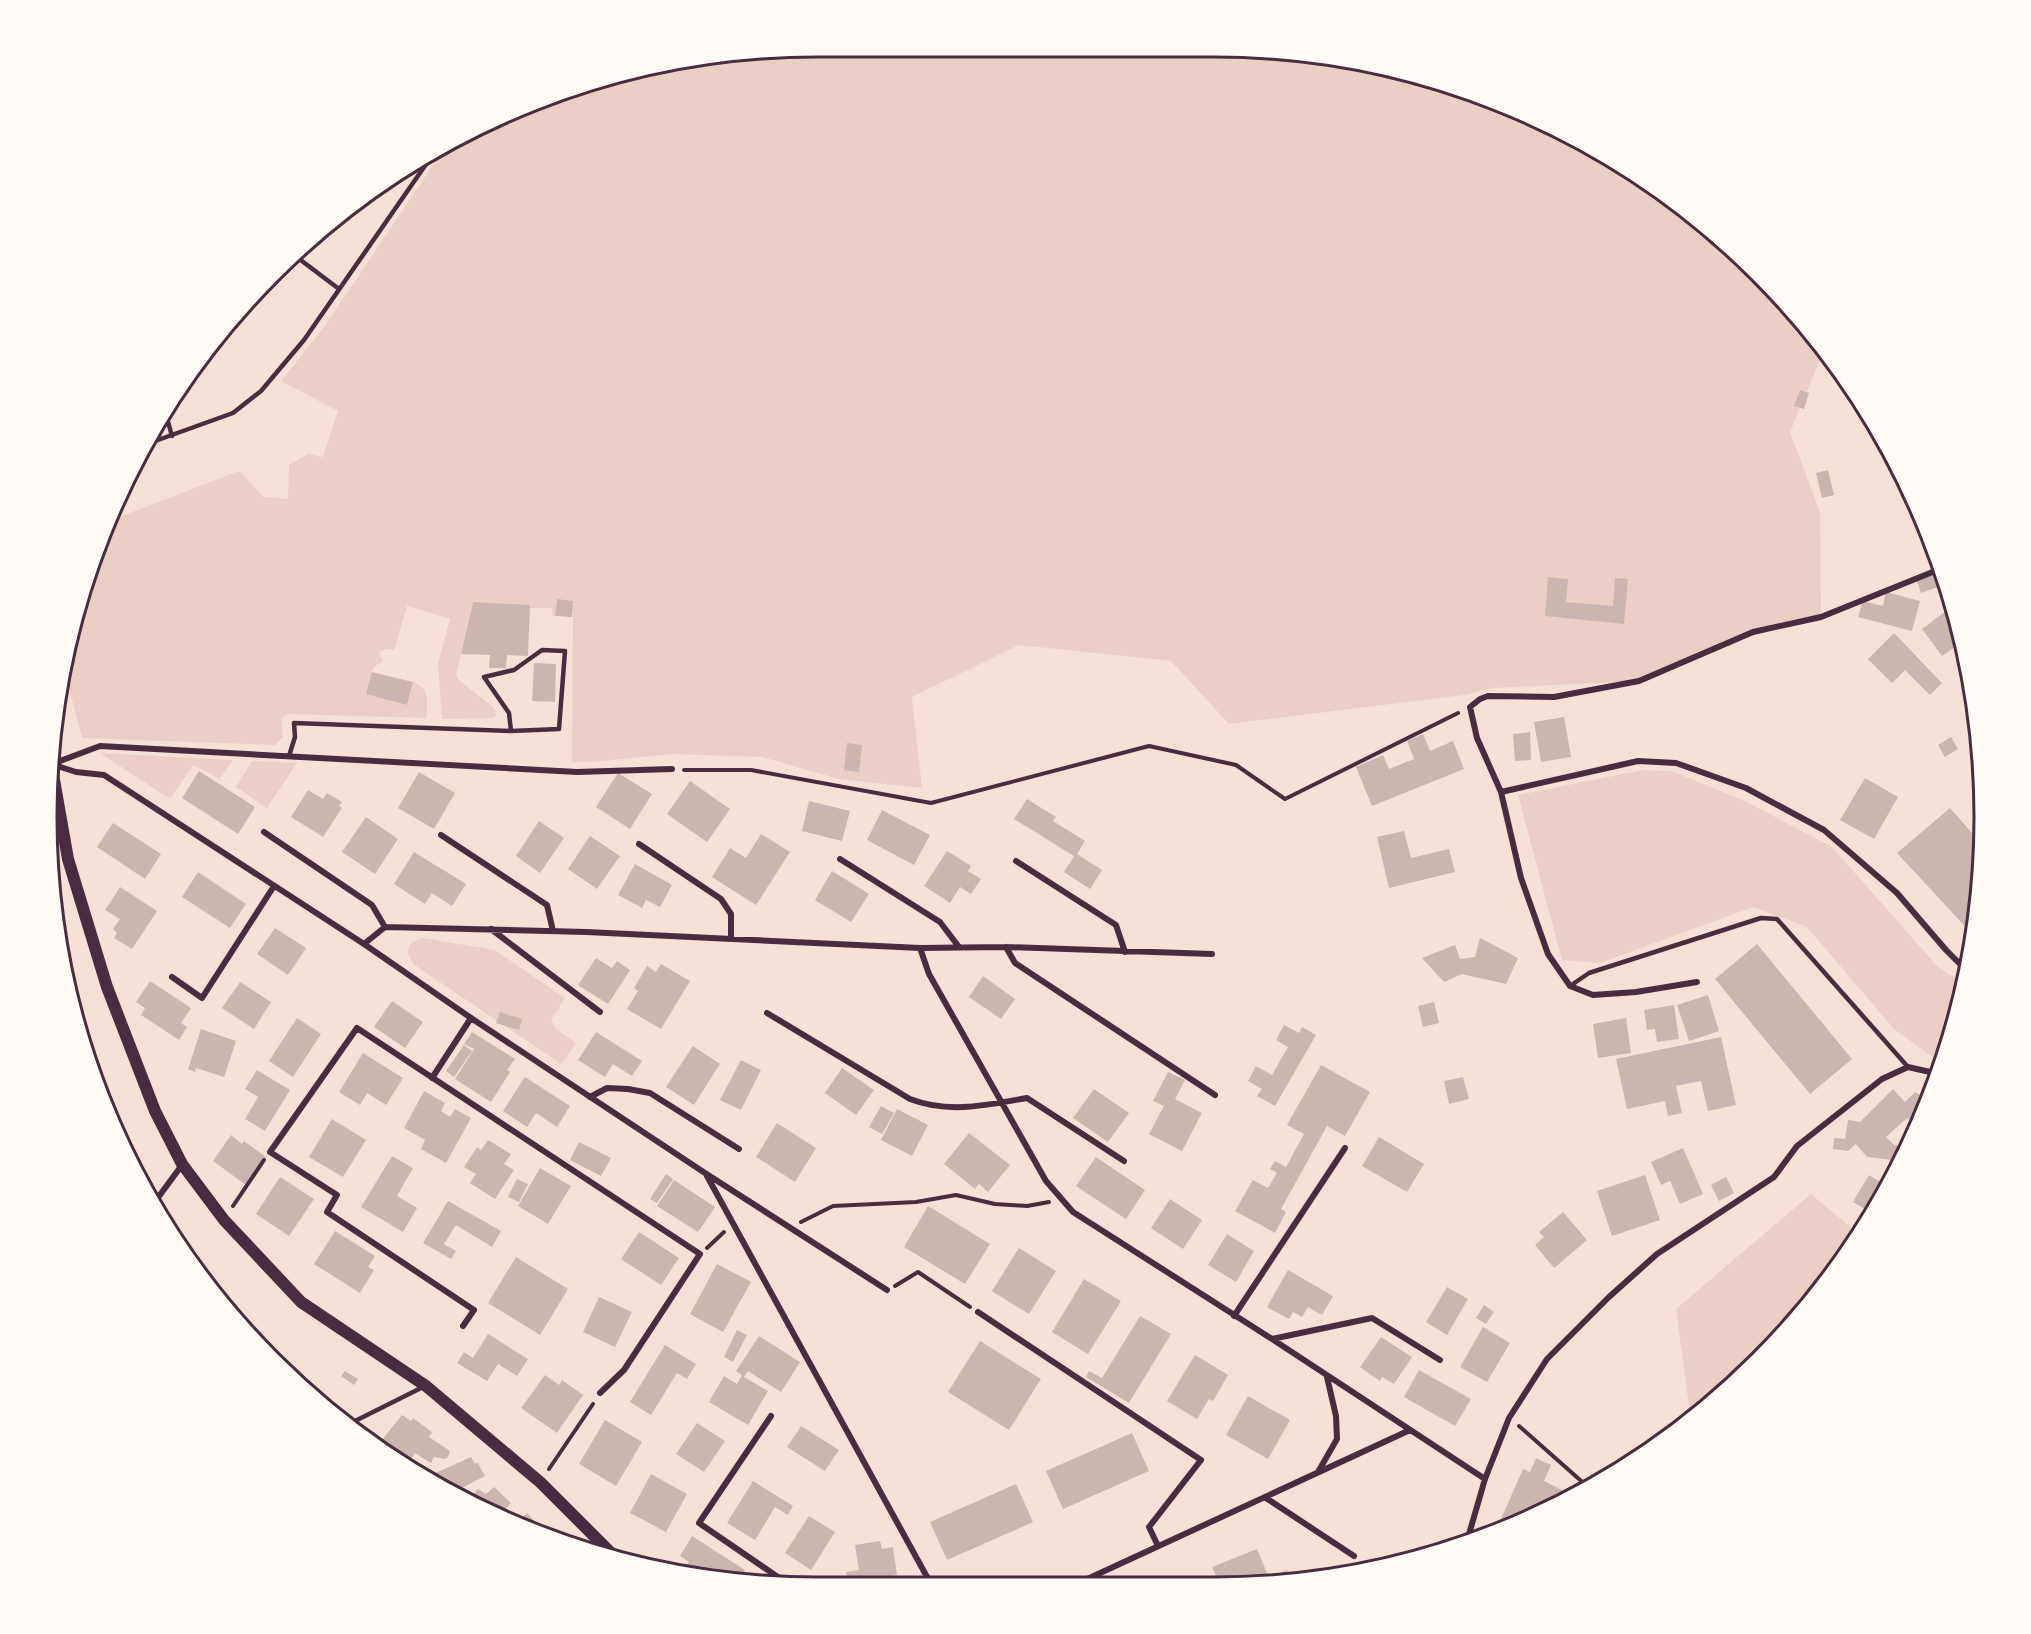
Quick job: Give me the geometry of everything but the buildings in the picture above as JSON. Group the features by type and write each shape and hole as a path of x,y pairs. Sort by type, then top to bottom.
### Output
{"main road":[{"path":"58,799 68,859 107,987 156,1111 182,1164 224,1220 301,1302 426,1386 540,1482 604,1546"}],"street":[{"path":"1697,982 1636,992 1593,995 1570,986 1548,954 1521,878 1500,792 1477,738 1470,707 1488,696 1554,697 1639,681 1753,632 1821,617 1933,572"},
{"path":"60,758 100,746 577,772 672,770"},
{"path":"1500,792 1638,760 1676,763 1738,785 1824,830 1897,893 1959,964"},
{"path":"59,764 76,772 104,775 364,944 705,1173 887,1290"},
{"path":"264,832 372,904 385,927"},
{"path":"441,835 547,904 553,931"},
{"path":"639,844 721,899 731,914 731,939"},
{"path":"840,859 940,922 959,947"},
{"path":"1016,861 1116,925 1125,952"},
{"path":"172,977 202,998 274,886"},
{"path":"364,944 385,927 491,928 920,948 1006,947 1212,954"},
{"path":"491,928 600,1012"},
{"path":"1006,947 1015,963 1215,1095"},
{"path":"920,948 929,974 1046,1181 1073,1212 1485,1479"},
{"path":"767,1013 920,1103 950,1108 1027,1098 1124,1161"},
{"path":"432,1078 471,1018"},
{"path":"463,1326 474,1310 327,1212 337,1195 270,1152 357,1028 700,1254 624,1370 600,1393"},
{"path":"1469,1533 1485,1479 1509,1418 1547,1359 1609,1297 1657,1254 1774,1178 1797,1146 1882,1079 1908,1067 1930,1072"},
{"path":"590,1096 607,1088 650,1093 739,1149"},
{"path":"1234,1316 1345,1148"},
{"path":"159,1196 182,1164"},
{"path":"705,1173 734,1222 927,1577"},
{"path":"978,1312 1201,1460 1149,1527 1158,1546"},
{"path":"1272,1339 1372,1318 1440,1360"},
{"path":"1318,1472 1337,1439 1336,1416 1327,1377"},
{"path":"771,1416 699,1523 775,1575"},
{"path":"1091,1577 1410,1430"},
{"path":"1266,1497 1354,1556"}],"lane":[{"path":"157,441 233,413 261,391 304,340 424,167"},
{"path":"301,260 339,290"},
{"path":"168,422 172,436"},
{"path":"289,756 295,737 294,723 511,731 559,729 565,651 543,650 514,670 484,677 509,713 511,731"},
{"path":"1570,986 1600,969 1761,918 1777,919 1908,1067"},
{"path":"355,1421 426,1386"}],"path":[{"path":"672,770 752,770 931,803 1149,746 1236,765 1285,799 1470,707"},
{"path":"224,1220 270,1152"},
{"path":"789,1227 833,1206 916,1202 956,1195 995,1203 1027,1206 1046,1203 1059,1197"},
{"path":"700,1254 734,1222"},
{"path":"887,1290 918,1272 978,1312"},
{"path":"540,1482 600,1393"},
{"path":"1509,1418 1582,1482"}],"shaded area":[{"path":"817,57 1214,57 1264,59 1362,72 1458,97 1550,135 1594,159 1677,214 1751,280 1785,316 1820,359 1790,432 1820,512 1821,617 1753,632 1639,681 1493,688 1464,695 1229,724 1171,661 1019,645 912,697 922,788 839,779 762,757 672,754 572,762 573,601 557,600 555,616 552,615 552,608 473,602 456,675 459,680 494,708 497,715 493,718 442,719 438,663 450,619 407,606 394,650 385,649 379,653 383,661 374,667 372,672 382,698 407,705 413,682 419,684 427,696 426,718 289,714 281,718 283,737 275,745 82,738 69,688 72,669 97,573 119,517 239,471 264,497 288,499 289,465 308,454 323,457 338,411 281,381 324,327 437,159 481,135 526,115 573,97 620,83 718,64"},
{"path":"100,753 233,760 220,779 193,765 170,799"},
{"path":"252,761 297,763 267,808 236,787"},
{"path":"1643,770 1672,771 1747,802 1832,847 1938,967 1956,979 1935,1059 1894,1029 1807,927 1753,907 1600,963 1562,960 1518,795"},
{"path":"423,938 495,950 565,998 551,1020 556,1029 576,1043 561,1064 413,964 407,952 411,943"},
{"path":"1811,1194 1852,1229 1817,1280 1785,1318 1751,1354 1689,1410 1676,1309"}]}
